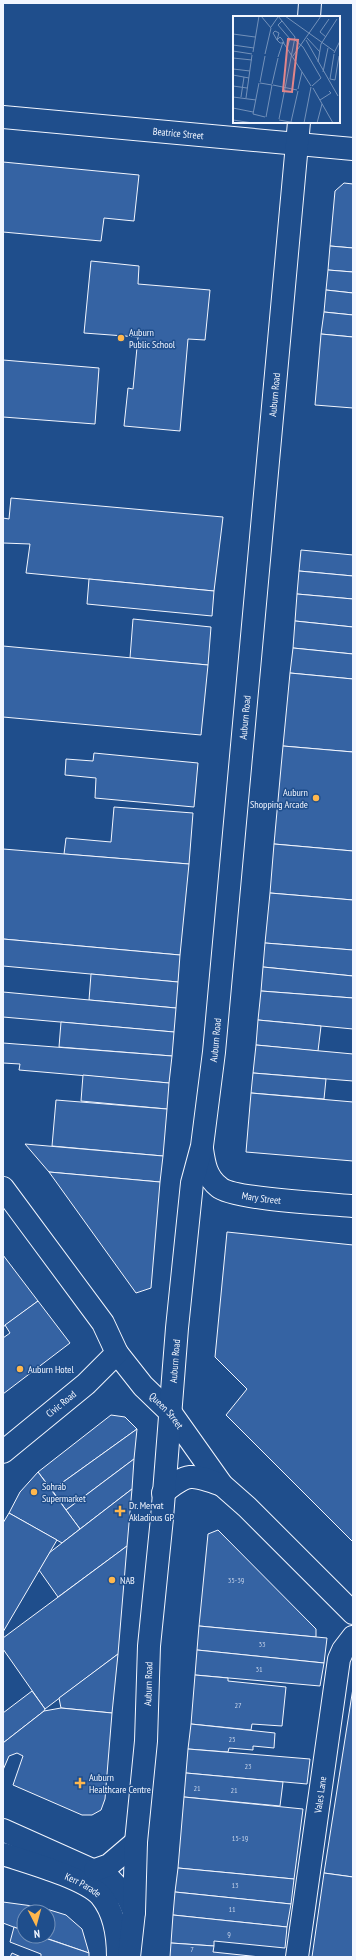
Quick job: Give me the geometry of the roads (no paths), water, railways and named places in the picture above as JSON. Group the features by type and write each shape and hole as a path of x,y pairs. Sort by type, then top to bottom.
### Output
{"street":[{"path":"309,16 310,3"},
{"name":"Beatrice Street","path":"3,117 353,149"},
{"name":"Auburn Road","path":"130,1957 134,1912 136,1842 146,1741 149,1646 177,1328 192,1183 202,1146 216,1030 299,123"},
{"name":"Mary Street","path":"202,1146 204,1168 219,1188 238,1195 353,1206"},
{"name":"Queen Street","path":"3,1188 103,1323 117,1353 143,1386 170,1413 222,1485 247,1507 353,1613"},
{"name":"Civic Road","path":"3,1452 86,1384 117,1353"},
{"path":"163,1493 178,1480 187,1477 198,1476 222,1485"},
{"name":"Vales Lane","path":"297,1957 339,1659 342,1650 353,1637"},
{"name":"Kerr Parade","path":"3,1830 108,1877 128,1898 134,1912"},
{"path":"95,1870 109,1865 136,1842"},
{"name":"Kerr Parade","path":"3,1854 82,1883 100,1896 111,1916 118,1937 118,1957"}],"place":[{"name":"Auburn Public School","path":"121,338"},
{"name":"Auburn Shopping Arcade","path":"316,798"},
{"name":"Auburn Hotel","path":"20,1369"},
{"name":"Sohrab Supermarket","path":"34,1492"},
{"name":"Dr. Mervat Akladious GP","path":"120,1511"},
{"name":"NAB","path":"112,1580"},
{"name":"Auburn Healthcare Centre","path":"80,1783"}]}
